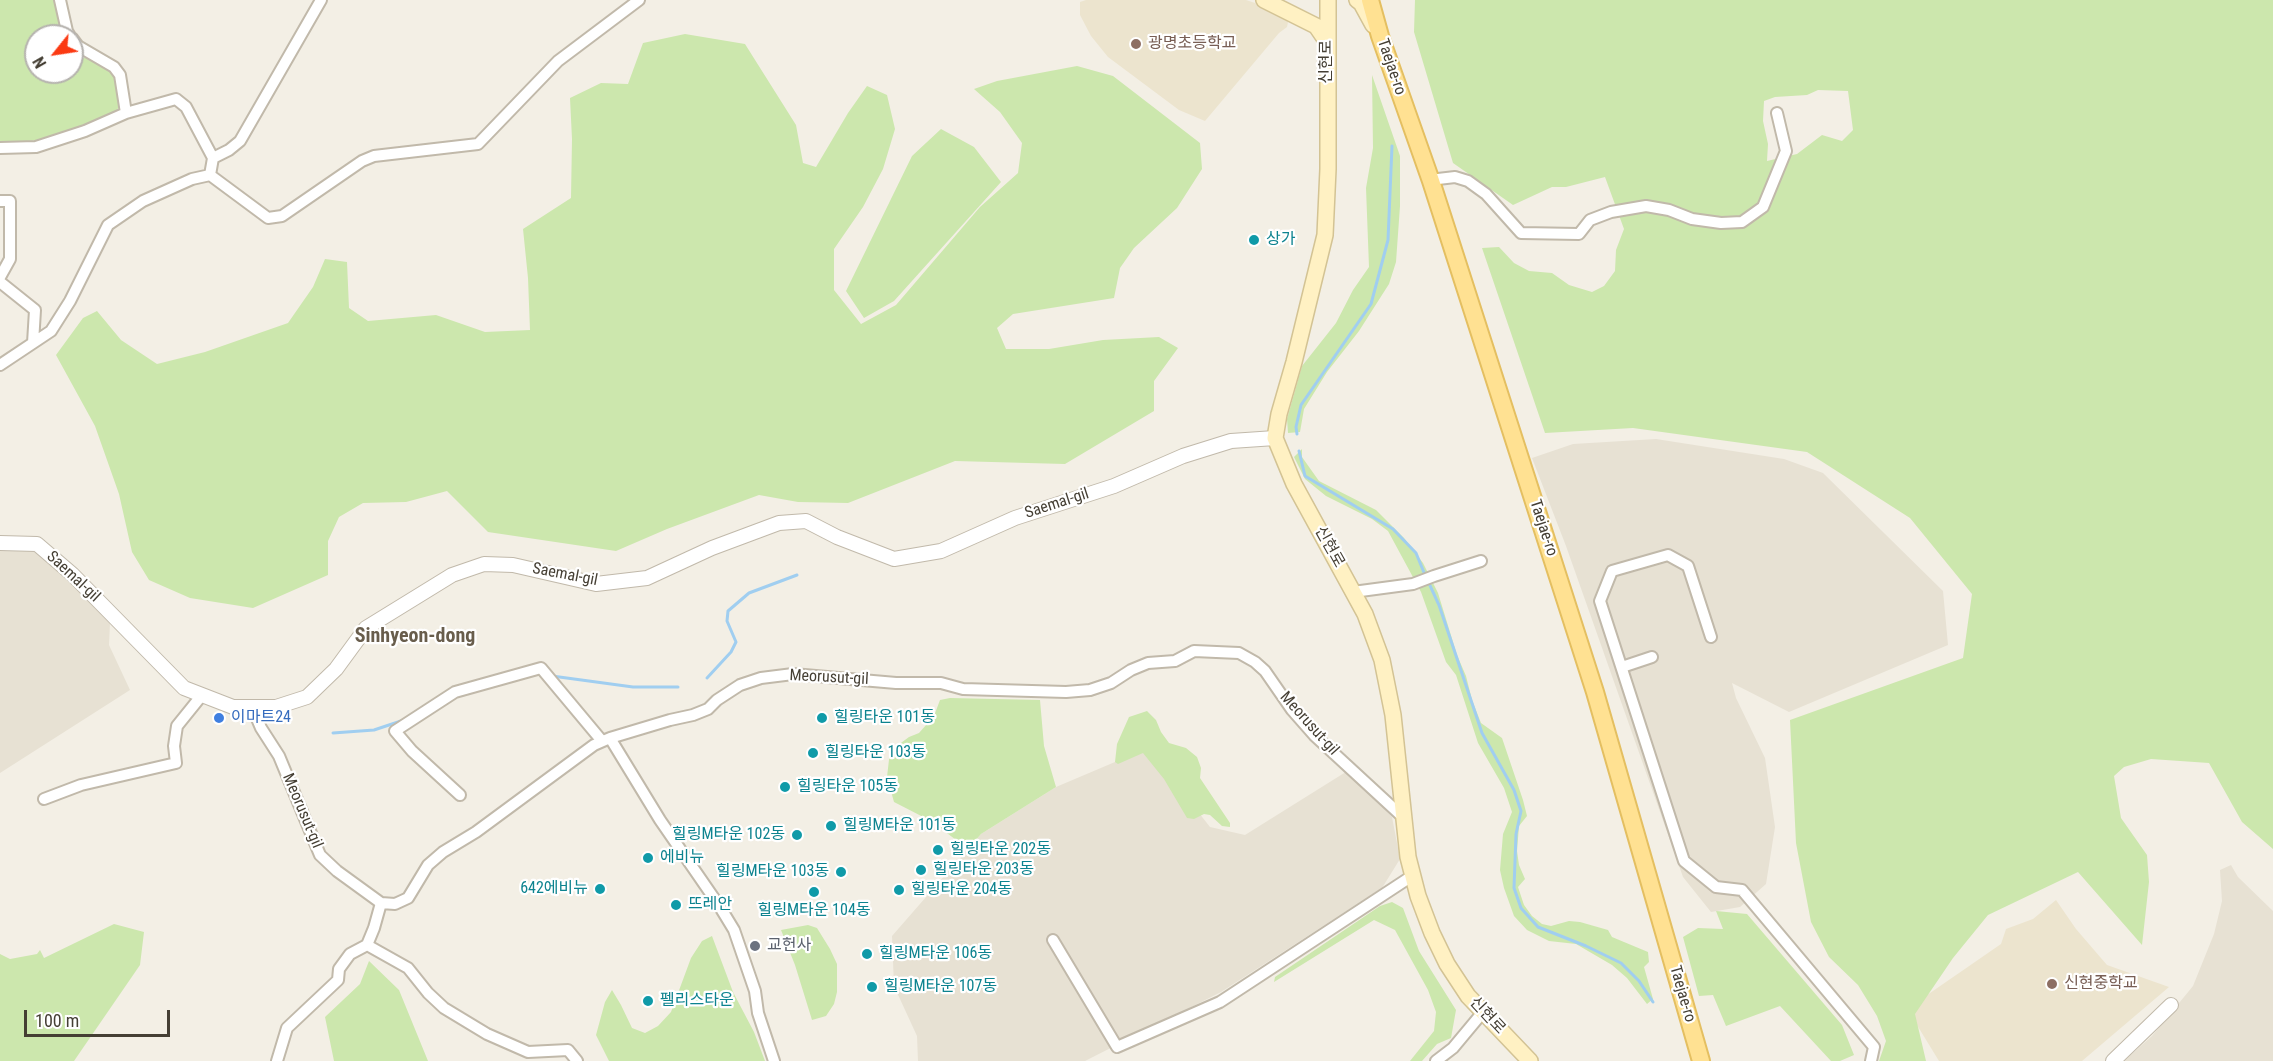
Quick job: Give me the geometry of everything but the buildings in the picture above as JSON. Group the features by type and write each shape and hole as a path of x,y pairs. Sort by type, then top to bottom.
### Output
{"main road":[{"path":"1264,0 1316,26 1327,42"},
{"name":"신현로","path":"1328,0 1328,169 1325,235 1275,438 1294,484 1365,614 1382,660 1393,715 1408,857 1421,906 1447,964 1468,996 1530,1061"},
{"path":"1357,0 1380,36"},
{"name":"Taejae-ro","path":"1370,0 1380,36 1431,181 1595,692 1701,1061"},
{"name":"Taejae-ro","path":"1380,0 1600,690 1707,1061"}],"street":[{"path":"60,0 65,24"},
{"path":"213,158 240,141 321,0"},
{"path":"0,365 51,331 70,301 108,225 143,201 192,179 210,175 268,218 282,216 362,161 374,156 478,144 558,61 584,39 639,0"},
{"path":"84,50 114,67 120,75 126,113"},
{"path":"0,148 36,147 85,131 126,113 176,99 186,107 213,158 210,175"},
{"path":"1438,178 1455,177 1468,181 1486,194 1521,233 1579,234 1590,220 1611,212 1646,206 1669,210 1692,219 1721,223 1742,222 1763,207 1786,151 1776,113"},
{"path":"0,201 10,201 10,259 0,277"},
{"path":"0,282 35,310 33,343"},
{"name":"Saemal-gil","path":"0,543 37,544 72,574 184,688 234,708 276,707 307,697 336,669 366,628 453,574 484,564 513,565 596,584 647,578 711,548 779,523 806,521 837,537 894,559 941,551 1015,518 1114,486 1183,456 1231,441 1275,438"},
{"path":"1711,637 1688,566 1668,555 1612,571 1600,601 1684,861 1716,887 1742,890 1874,1047 1871,1061"},
{"path":"1353,592 1413,584 1481,561"},
{"name":"Meorusut-gil","path":"252,707 261,728 279,756 320,855 337,871 381,903 395,904 408,898 428,865 443,852 476,832 565,765 607,740 670,720 693,716 708,709 740,685 761,678 793,674 896,683 941,683 963,689 1066,692 1090,690 1111,683 1131,670 1148,663 1175,661 1194,651 1239,653 1265,671 1292,710 1314,735 1404,818"},
{"path":"1622,667 1652,657"},
{"path":"460,795 412,751 395,731 455,692 541,668 607,740 734,930 755,991 758,1013 774,1061"},
{"path":"44,799 81,785 176,763 174,746 177,726 202,695"},
{"path":"1053,940 1117,1047 1220,1002 1413,876"},
{"path":"277,1061 287,1028 338,980 339,969 350,954 367,945 381,903"},
{"path":"367,945 408,968 428,993 444,1008 470,1024 528,1052 568,1050 576,1061"},
{"path":"2113,1061 2171,1005"},
{"path":"1436,1061 1453,1048 1483,1012"}],"shaded area":[{"path":"1086,0 1246,0 1270,8 1288,22 1287,27 1279,33 1205,121 1179,110 1108,57 1091,36 1080,15 1080,2"},
{"path":"1656,439 1784,459 1823,473 1943,591 1948,645 1789,712 1732,683 1736,698 1765,758 1775,827 1766,884 1740,907 1711,912 1683,877 1566,546 1532,458 1573,444"},
{"path":"34,547 110,623 109,645 130,690 0,773 0,551"},
{"path":"1148,748 1210,827 1245,835 1349,770 1392,817 1400,859 1382,888 1221,992 1085,1061 918,1061 917,1036 894,986 892,936 981,834 1056,787"},
{"path":"2231,865 2238,877 2273,911 2273,1061 2124,1061 2152,1036 2193,986 2214,934 2222,901 2220,870"},
{"name":"신현중학교","path":"2056,900 2076,929 2107,965 2169,987 2082,1061 1939,1061 1909,1012 1917,1002 2001,944 2006,929 2033,919"}],"green space":[{"path":"0,0 55,0 62,24 24,24 24,84 84,84 84,58 98,58 123,84 124,98 117,110 56,139 0,143"},
{"path":"1415,0 2273,0 2273,849 2242,822 2209,763 2151,759 2124,767 2114,776 2121,818 2147,855 2149,882 2142,945 2078,872 1988,915 1953,958 1915,1014 1926,1061 1879,1061 1886,1041 1877,1016 1858,985 1829,957 1811,922 1796,843 1790,720 1963,658 1972,594 1910,518 1807,452 1633,428 1545,433 1482,248 1499,247 1514,263 1529,271 1552,273 1569,285 1592,292 1604,286 1615,271 1616,250 1624,229 1605,177 1566,187 1552,187 1513,205 1453,163 1414,32","holes":["1818,90 1848,91 1853,130 1842,141 1822,135 1797,154 1767,161 1768,144 1763,121 1764,101 1775,97 1807,95"]},
{"path":"685,34 745,44 796,125 803,163 816,167 867,86 887,95 895,129 883,169 863,207 834,249 834,290 861,324 896,305 980,207 1018,173 1022,143 1000,112 974,89 997,81 1077,66 1113,76 1200,143 1202,169 1177,208 1134,248 1120,268 1114,298 1013,314 997,328 1006,349 1049,349 1103,340 1159,337 1178,348 1154,381 1154,411 1065,464 955,461 848,503 798,502 759,495 667,529 616,551 488,532 447,491 406,502 363,503 339,517 328,541 328,575 253,608 190,598 149,580 132,552 119,494 95,426 56,355 83,318 97,311 121,340 157,364 205,352 288,323 313,287 325,259 347,262 349,308 368,321 436,315 485,332 530,330 523,229 571,198 570,98 601,83 628,84 643,43"},
{"path":"1372,75 1400,156 1400,206 1396,262 1389,284 1304,409 1300,432 1288,433 1287,419 1302,366 1336,323 1353,290 1369,267 1366,188 1373,148"},
{"path":"941,129 974,147 1001,182 894,301 864,318 846,291 912,156"},
{"path":"1302,449 1302,457 1319,481 1376,510 1404,538 1423,563 1438,593 1481,723 1502,738 1523,800 1527,816 1519,826 1517,851 1519,865 1525,879 1518,887 1524,905 1542,924 1551,926 1569,921 1580,922 1608,930 1612,937 1648,952 1649,962 1644,967 1653,999 1647,1004 1627,978 1612,965 1576,944 1549,941 1527,930 1514,916 1500,870 1503,834 1512,812 1504,788 1478,743 1456,675 1446,662 1421,592 1388,531 1372,519 1326,496 1305,479 1294,457"},
{"path":"950,698 1040,700 1044,746 1056,787 981,834 968,849 931,821 894,802 887,777 890,751 909,737 919,733 934,716 940,700"},
{"path":"1147,711 1156,720 1169,743 1186,748 1197,757 1201,768 1200,778 1230,823 1230,827 1222,826 1210,815 1204,814 1194,819 1187,818 1164,779 1143,753 1118,764 1115,762 1117,744 1129,717"},
{"path":"1392,902 1403,908 1419,951 1456,1010 1451,1038 1437,1044 1422,1061 1410,1061 1434,1031 1436,1012 1428,990 1395,930 1374,920 1274,982 1275,977 1380,906"},
{"path":"1716,911 1747,914 1842,1025 1854,1055 1840,1061 1831,1061 1780,1006 1726,1026 1713,995 1699,996 1683,937 1698,928 1723,929"},
{"path":"114,924 144,932 140,965 74,1061 0,1061 0,954 10,959 37,954 40,950 44,958"},
{"path":"808,925 817,928 837,964 837,992 834,1004 826,1016 812,1020 795,965 781,930"},
{"path":"712,936 733,992 754,1032 765,1061 609,1061 596,1035 605,1002 612,990 632,1028 645,1033 658,1026 671,1012 691,958 702,941"},
{"path":"369,961 399,990 428,1061 334,1061 325,1017 360,984"}],"waterway":[{"path":"1297,434 1296,427 1301,405 1371,304 1388,240 1392,146"},
{"path":"1299,451 1305,476 1393,529 1416,553 1425,575"},
{"path":"707,678 731,652 736,642 727,621 728,611 749,593 797,575"},
{"path":"1428,581 1439,605 1482,733 1514,790 1521,811 1516,834 1514,888 1521,908 1538,927 1621,963 1639,981 1653,1002"},
{"path":"552,676 633,687 678,687"},
{"path":"333,733 374,730 401,721"}],"place":[{"name":"광명초등학교","path":"1136,44"},
{"name":"상가","path":"1254,240"},
{"name":"이마트24","path":"219,718"},
{"name":"힐링타운 101동","path":"822,718"},
{"name":"힐링타운 103동","path":"813,753"},
{"name":"힐링타운 105동","path":"785,787"},
{"name":"힐링M타운 101동","path":"831,826"},
{"name":"힐링M타운 102동","path":"797,835"},
{"name":"힐링타운 202동","path":"938,850"},
{"name":"에비뉴","path":"648,858"},
{"name":"힐링타운 203동","path":"921,870"},
{"name":"힐링M타운 103동","path":"841,872"},
{"name":"642에비뉴","path":"600,889"},
{"name":"힐링타운 204동","path":"899,890"},
{"name":"힐링M타운 104동","path":"814,892"},
{"name":"뜨레안","path":"676,905"},
{"name":"교헌사","path":"755,946"},
{"name":"힐링M타운 106동","path":"867,954"},
{"name":"신현중학교","path":"2052,984"},
{"name":"힐링M타운 107동","path":"872,987"},
{"name":"펠리스타운","path":"648,1001"}],"district":[{"name":"Sinhyeon-dong","path":"415,637"}]}
